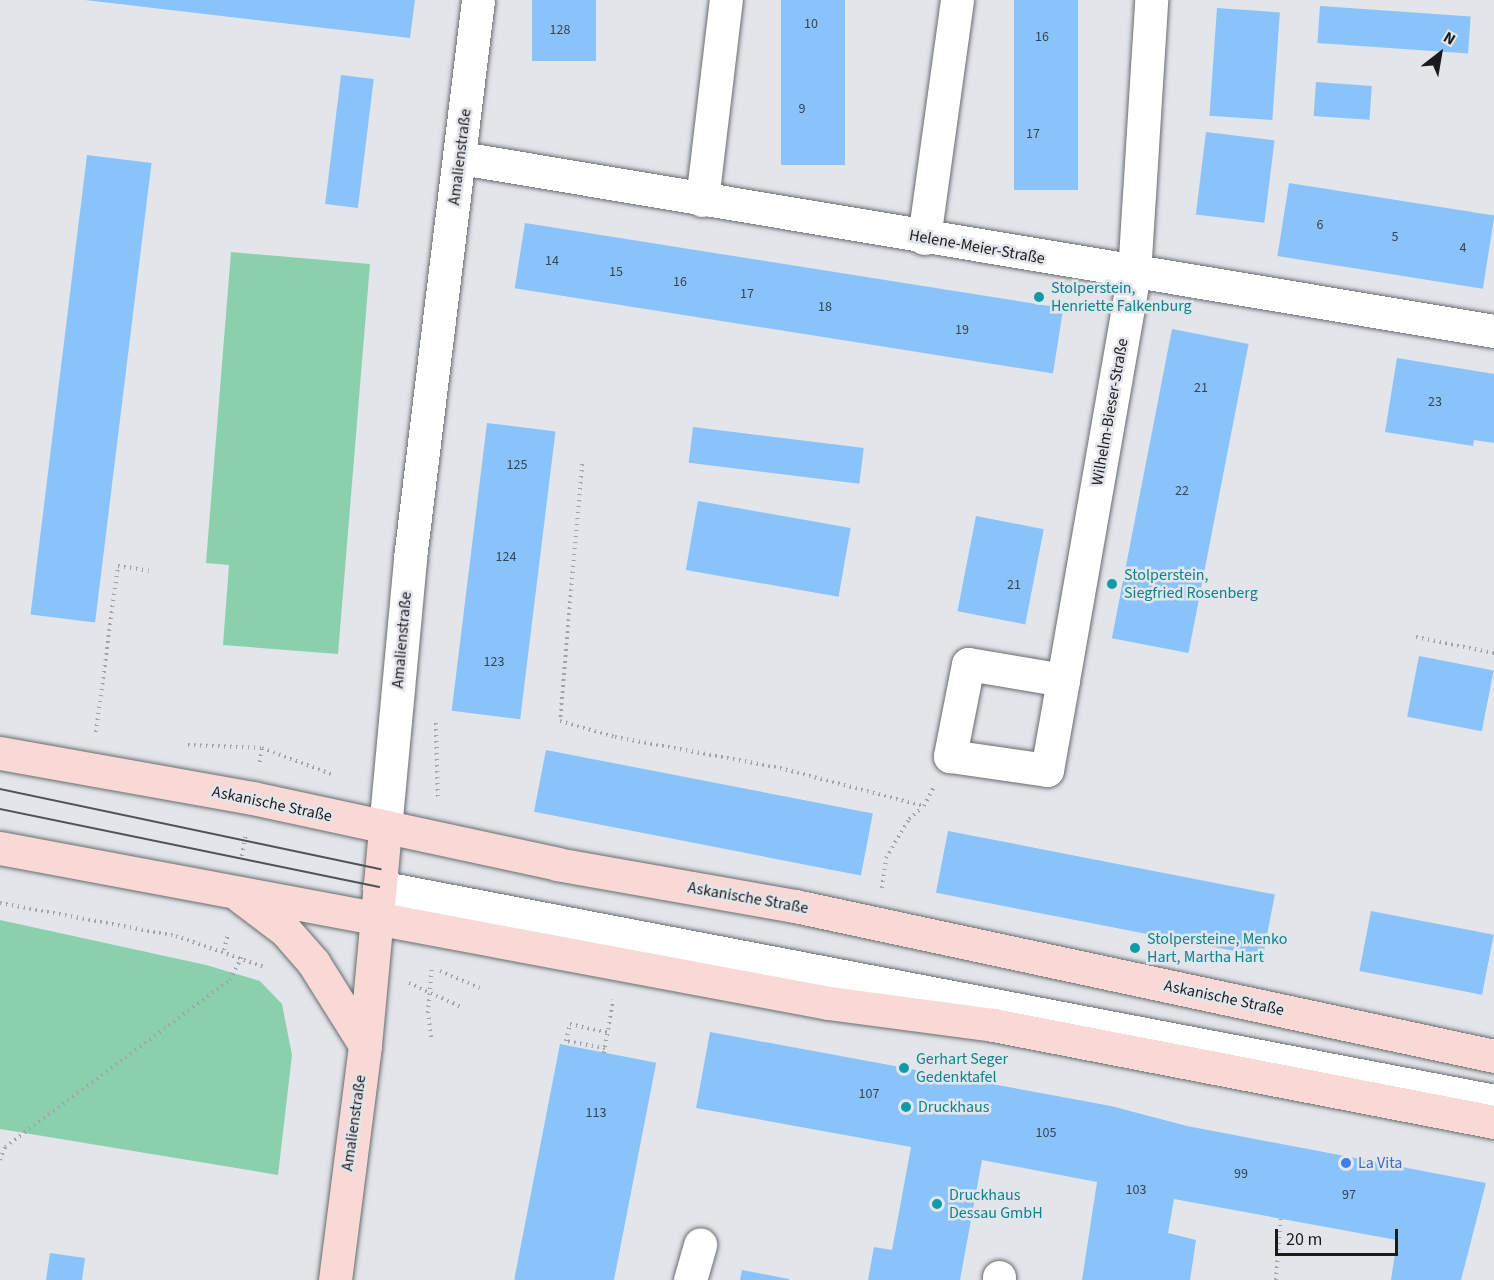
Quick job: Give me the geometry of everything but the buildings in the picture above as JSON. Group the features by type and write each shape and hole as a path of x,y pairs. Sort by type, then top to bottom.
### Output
{"main road":[{"name":"Askanische Straße","path":"0,753 253,798 385,829 795,906 1494,1056"},
{"name":"Amalienstraße","path":"335,1280 365,1045 385,829"},
{"path":"0,848 236,893 379,892 829,1003 993,1025 1494,1122"},
{"path":"236,893 285,930 313,962 365,1045"}],"street":[{"name":"Amalienstraße","path":"385,829 410,558 442,278 460,158 478,0"},
{"path":"702,200 726,0"},
{"path":"924,238 957,0"},
{"name":"Wilhelm-Bieser-Straße","path":"950,756 1047,770 1134,274 1151,0"},
{"name":"Helene-Meier-Straße","path":"460,158 1134,274 1494,331"},
{"path":"950,756 968,664 1063,680"},
{"path":"379,892 1494,1082"},
{"path":"379,892 1494,1101"},
{"path":"690,1280 700,1244"}],"path":[{"path":"582,464 560,721 615,737 780,768 924,806"},
{"path":"95,741 118,567 149,571"},
{"path":"1416,637 1494,653"},
{"path":"224,950 262,748"},
{"path":"880,892 886,858 909,819 924,806 950,756"},
{"path":"0,903 141,928 242,956 270,972"},
{"path":"0,1160 5,1147 230,980 242,956"},
{"path":"372,966 461,1007"},
{"path":"608,1033 570,1024 566,1041 604,1051 608,1033 616,987"},
{"path":"1276,1280 1281,1216"}],"green space":[{"path":"231,252 370,264 338,654 223,645 229,565 206,563"},
{"path":"0,920 206,965 260,981 282,1004 292,1055 278,1175 0,1129"}],"tram line":[{"path":"0,789 381,869"},
{"path":"0,809 379,887"}],"place":[{"name":"Stolperstein, Henriette Falkenburg","path":"1039,297"},
{"name":"Stolperstein, Siegfried Rosenberg","path":"1112,584"},
{"name":"Stolpersteine, Menko Hart, Martha Hart","path":"1135,948"},
{"name":"Gerhart Seger Gedenktafel","path":"904,1068"},
{"name":"Druckhaus","path":"906,1107"},
{"name":"La Vita","path":"1346,1163"},
{"name":"Druckhaus Dessau GmbH","path":"937,1204"}]}
